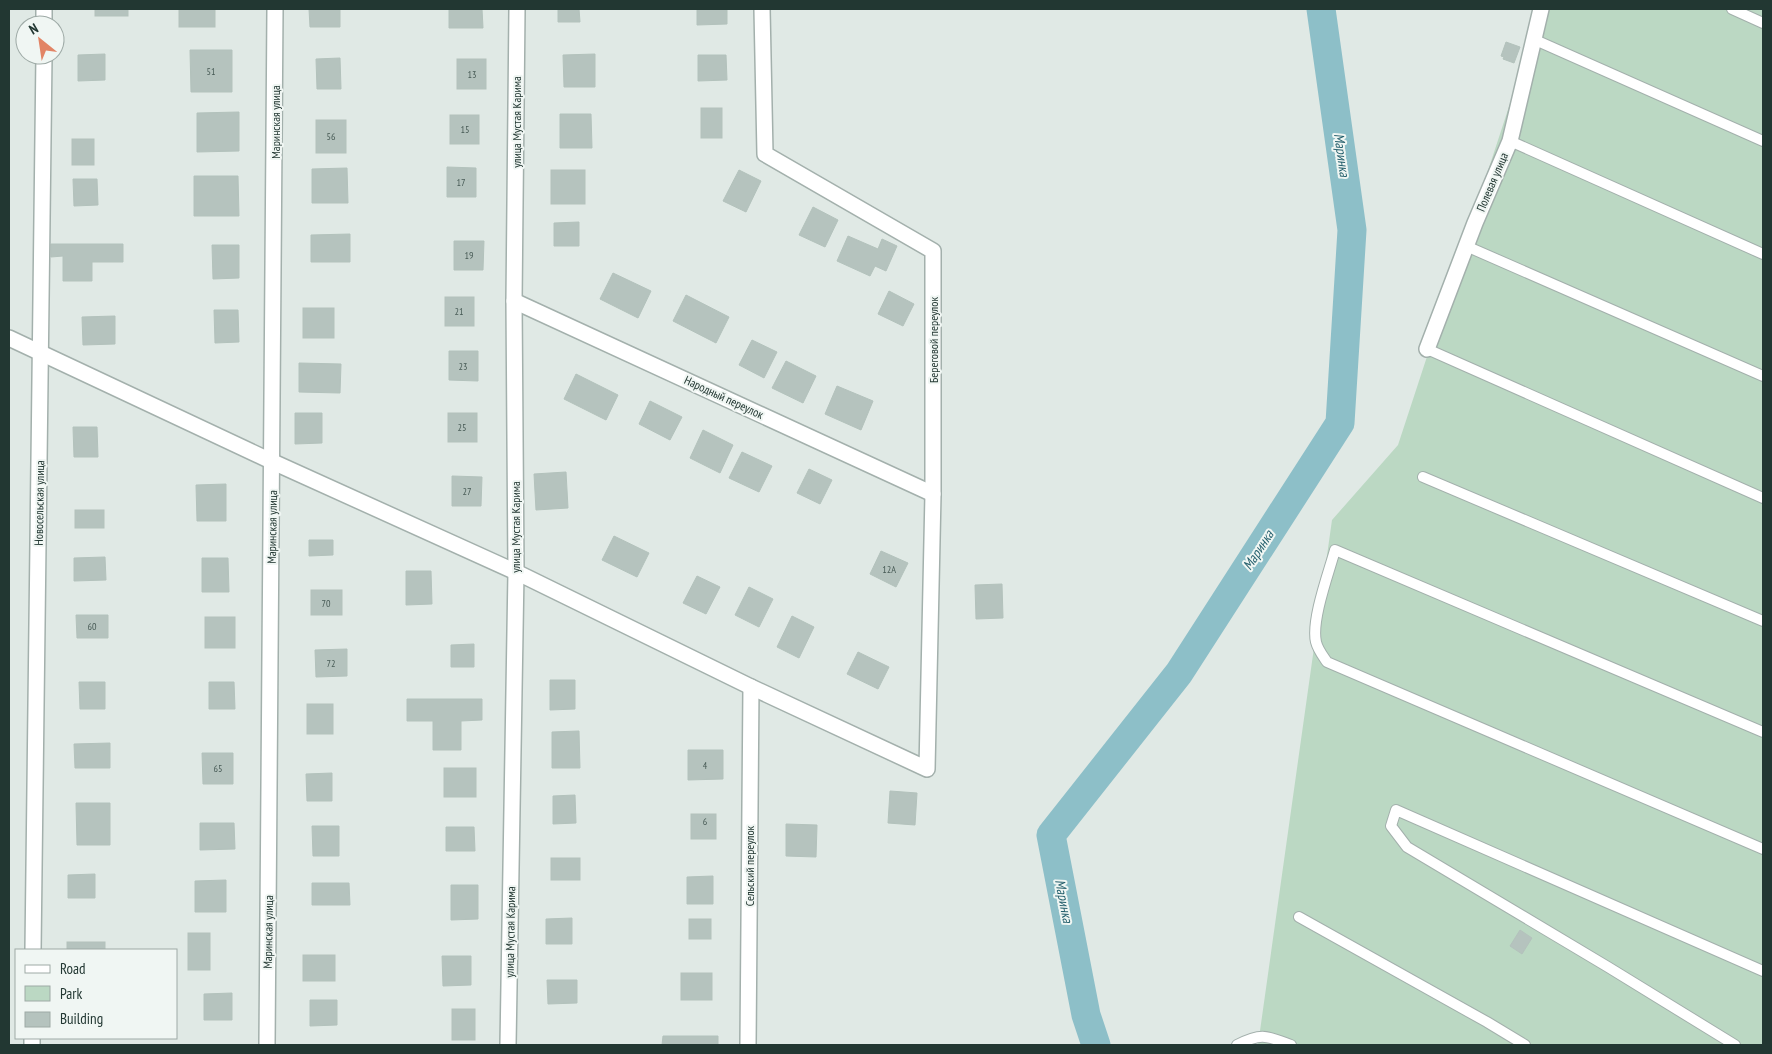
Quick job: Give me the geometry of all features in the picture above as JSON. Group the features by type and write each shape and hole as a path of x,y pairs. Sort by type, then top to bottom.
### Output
{"street":[{"name":"Маринская улица","path":"267,1045 275,9"},
{"name":"улица Мустая Карима","path":"508,1045 516,572 514,301 517,9"},
{"name":"Береговой переулок","path":"750,687 927,769 933,494 933,251 765,154 762,9"},
{"name":"Полевая улица","path":"1427,349 1466,246 1510,141 1540,9"},
{"name":"Новосельская улица","path":"33,949 44,65"},
{"name":"Народный переулок","path":"514,301 933,494"},
{"path":"9,338 273,462 516,572 750,687"},
{"name":"Сельский переулок","path":"748,1045 750,687"}],"lane":[{"path":"1732,9 1763,23"},
{"path":"1533,39 1763,141"},
{"path":"1510,141 1763,254"},
{"path":"1466,246 1763,376"},
{"path":"1427,349 1763,498"},
{"path":"1423,477 1763,622"},
{"path":"1763,732 1335,550 1315,631 1318,646 1327,662 1763,849"},
{"path":"1735,1045 1407,847 1391,826 1396,810 1763,971"},
{"path":"1299,917 1525,1045"},
{"path":"1237,1045 1253,1037 1268,1036 1291,1045"}],"green space":[{"path":"1541,9 1763,9 1763,1045 1258,1045 1332,520 1398,445"}],"building":[{"path":"95,9 128,9 128,16 95,16"},
{"path":"179,9 215,9 215,27 179,27"},
{"path":"309,9 340,9 340,27 310,27"},
{"path":"449,9 482,9 483,28 449,28"},
{"path":"558,9 579,9 580,22 558,22"},
{"path":"697,9 727,9 727,24 697,25"},
{"path":"1506,42 1520,47 1514,63 1503,59 1504,57 1501,56"},
{"path":"190,50 232,50 232,92 191,92"},
{"path":"105,54 105,80 78,81 78,55"},
{"path":"595,54 595,87 564,87 563,55"},
{"path":"698,55 726,55 727,80 698,81"},
{"path":"340,58 341,89 317,89 316,59"},
{"path":"457,59 486,59 486,89 457,89"},
{"path":"701,108 722,108 722,138 701,138"},
{"path":"239,112 239,151 197,152 197,113"},
{"path":"560,114 591,114 592,148 560,148"},
{"path":"450,115 479,115 479,144 450,144"},
{"path":"316,120 346,120 346,153 316,153"},
{"path":"72,139 94,139 94,165 72,165"},
{"path":"447,167 476,168 476,197 447,197"},
{"path":"347,168 348,203 312,203 312,169"},
{"path":"551,170 585,170 585,204 551,204"},
{"path":"739,170 761,181 746,212 723,201"},
{"path":"194,176 238,176 239,216 194,216"},
{"path":"73,179 97,179 98,205 74,206"},
{"path":"813,207 838,220 825,247 799,235"},
{"path":"579,222 579,246 554,246 554,223"},
{"path":"350,234 350,262 311,262 311,235"},
{"path":"848,236 878,249 882,239 897,246 886,271 875,266 870,276 837,261"},
{"path":"454,241 484,241 483,270 454,270"},
{"path":"51,244 123,244 123,262 92,262 92,281 63,281 63,256 51,257"},
{"path":"212,245 239,245 239,278 213,279"},
{"path":"613,273 651,291 638,318 600,299"},
{"path":"889,291 914,304 903,326 878,314"},
{"path":"686,295 729,317 716,343 673,321"},
{"path":"445,297 474,297 474,326 445,326"},
{"path":"303,308 334,308 334,338 303,338"},
{"path":"214,310 238,310 239,342 215,343"},
{"path":"115,316 115,344 83,345 82,317"},
{"path":"752,340 777,352 764,378 739,365"},
{"path":"449,351 478,351 478,381 449,380"},
{"path":"786,361 816,376 803,403 772,388"},
{"path":"299,363 341,364 340,393 299,392"},
{"path":"576,374 618,395 606,420 564,399"},
{"path":"837,386 873,401 861,430 825,414"},
{"path":"650,401 682,417 670,440 639,424"},
{"path":"295,413 322,413 322,443 295,444"},
{"path":"448,413 477,413 477,442 448,442"},
{"path":"73,427 97,427 98,457 74,457"},
{"path":"703,430 733,445 720,473 690,458"},
{"path":"742,452 772,466 759,492 729,478"},
{"path":"809,469 832,480 820,504 797,493"},
{"path":"566,472 568,508 536,510 534,474"},
{"path":"452,476 482,477 481,506 452,506"},
{"path":"226,484 226,521 197,521 196,485"},
{"path":"75,510 104,510 104,528 75,528"},
{"path":"614,536 649,553 637,577 602,560"},
{"path":"309,540 333,540 333,555 309,556"},
{"path":"881,551 908,563 896,587 870,574"},
{"path":"105,557 106,580 74,581 74,558"},
{"path":"202,558 228,558 229,592 202,592"},
{"path":"406,571 431,571 432,604 406,605"},
{"path":"697,576 720,587 706,614 683,603"},
{"path":"1002,584 1003,618 976,619 975,585"},
{"path":"749,587 773,599 759,627 735,615"},
{"path":"311,590 342,590 342,615 311,615"},
{"path":"76,615 108,615 108,638 77,638"},
{"path":"792,616 814,627 799,658 777,647"},
{"path":"205,617 235,617 235,648 205,648"},
{"path":"474,644 474,667 451,667 451,645"},
{"path":"347,649 347,676 316,677 315,650"},
{"path":"858,652 889,667 878,689 847,674"},
{"path":"550,680 575,680 575,709 550,710"},
{"path":"79,682 105,682 105,709 80,709"},
{"path":"209,682 234,682 235,709 209,709"},
{"path":"407,699 482,699 482,720 461,721 461,750 433,750 433,721 407,721"},
{"path":"307,704 333,704 333,734 307,734"},
{"path":"579,731 580,768 552,768 552,732"},
{"path":"110,743 110,768 75,768 74,744"},
{"path":"688,750 723,750 723,779 688,780"},
{"path":"202,753 233,753 233,784 203,784"},
{"path":"444,768 476,768 476,797 444,797"},
{"path":"332,773 332,801 307,801 306,774"},
{"path":"890,791 917,793 915,825 888,823"},
{"path":"575,795 576,823 553,824 553,796"},
{"path":"76,803 110,803 110,845 77,845"},
{"path":"691,814 716,814 716,839 691,839"},
{"path":"200,823 234,823 235,849 200,850"},
{"path":"786,824 817,825 816,857 786,856"},
{"path":"312,826 339,826 339,856 313,856"},
{"path":"446,827 474,827 475,851 446,851"},
{"path":"551,858 580,858 580,880 551,880"},
{"path":"95,874 95,898 68,898 68,875"},
{"path":"713,876 713,904 687,904 687,877"},
{"path":"226,880 226,912 195,912 195,881"},
{"path":"312,883 349,883 350,905 312,905"},
{"path":"451,885 478,885 478,919 451,920"},
{"path":"572,918 572,944 546,944 546,919"},
{"path":"689,919 711,919 711,939 689,939"},
{"path":"1520,930 1532,938 1522,954 1510,946"},
{"path":"188,933 210,933 210,970 188,970"},
{"path":"67,942 105,942 105,949 67,949"},
{"path":"303,955 335,955 335,981 303,981"},
{"path":"442,956 471,956 471,985 443,986"},
{"path":"681,973 712,973 712,1000 681,1000"},
{"path":"547,980 577,980 577,1003 548,1004"},
{"path":"232,993 232,1020 204,1020 204,994"},
{"path":"310,1000 337,1000 337,1025 310,1026"},
{"path":"452,1009 475,1009 475,1040 452,1040"},
{"path":"663,1036 718,1036 718,1045 662,1045"}],"waterway":[{"name":"Маринка","path":"1096,1045 1086,1015 1051,835 1179,673 1340,423 1352,230 1321,9"}]}
